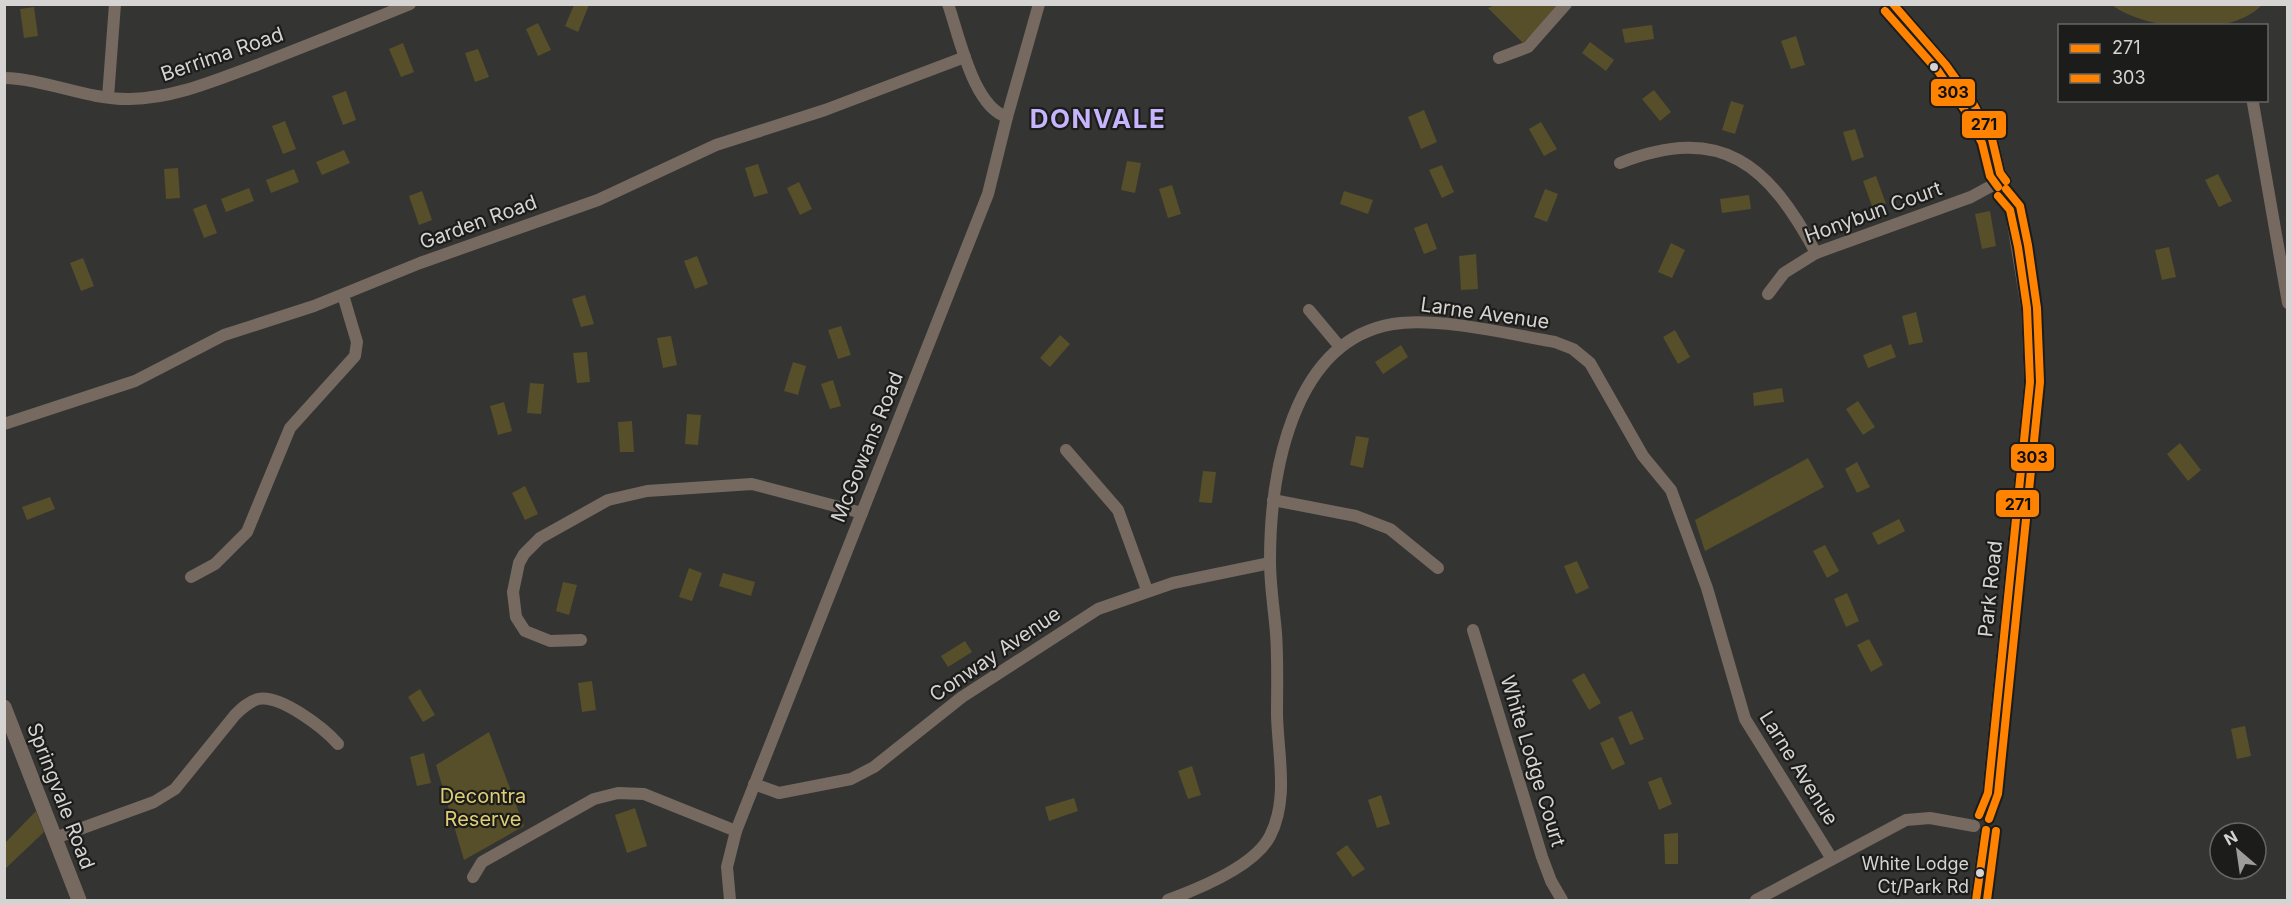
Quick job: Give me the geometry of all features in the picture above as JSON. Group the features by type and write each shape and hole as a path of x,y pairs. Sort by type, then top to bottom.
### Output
{"main road":[{"name":"Springvale Road","path":"4,707 79,900"}],"street":[{"path":"108,98 116,4"},
{"name":"Berrima Road","path":"4,78 29,80 108,98 148,99 188,91 410,4"},
{"path":"948,4 965,57 992,110 1007,117"},
{"name":"McGowans Road","path":"730,900 728,867 736,831 988,194 1039,4"},
{"path":"1499,58 1528,47 1566,4"},
{"name":"Park Road","path":"1893,4 1923,42 1982,134 1991,156 1999,189 2010,210 2026,298 2030,382 1988,792 1980,823"},
{"name":"Garden Road","path":"4,424 135,381 224,335 343,295 420,263 598,200 716,145 825,110 965,57"},
{"path":"2253,103 2287,285 2288,303"},
{"path":"1620,163 1648,153 1672,148 1704,149 1732,157 1759,174 1784,198 1816,253"},
{"name":"Honybun Court","path":"1768,294 1784,273 1816,253 1999,189"},
{"path":"191,577 215,564 247,532 290,428 355,356 357,342 343,295"},
{"path":"1309,310 1340,347"},
{"name":"Larne Avenue","path":"1168,900 1222,878 1259,849 1273,829 1281,790 1276,646 1270,563 1273,500 1302,395 1321,366 1340,347 1378,328 1402,323 1426,322 1555,342 1573,349 1586,359 1602,381 1643,456 1674,496 1707,588 1745,719 1832,859"},
{"path":"1066,450 1118,510 1147,590"},
{"path":"581,640 550,641 525,631 513,606 515,578 519,563 530,546 608,500 648,490 752,484 862,513"},
{"path":"1273,500 1356,516 1390,529 1438,568"},
{"name":"Conway Avenue","path":"754,784 774,792 786,792 825,786 862,774 962,696 1098,609 1147,590 1270,563"},
{"name":"White Lodge Court","path":"1473,630 1542,857 1551,881 1562,900"},
{"path":"55,838 154,802 175,789 235,715 244,706 259,699 277,701 290,708 323,728 338,744"},
{"path":"473,877 482,862 606,795 644,794 736,831"},
{"path":"1756,900 1906,820 1921,818 1980,823 1981,853 1976,900"}],"green space":[{"path":"1498,4 1559,5 1523,43 1488,8"},
{"path":"574,5 589,5 578,32 565,26"},
{"path":"2112,5 2262,5 2248,16 2223,24 2161,24 2127,14"},
{"path":"34,7 38,36 24,38 20,9"},
{"path":"538,23 551,50 538,56 526,29"},
{"path":"1652,25 1654,39 1625,43 1622,29"},
{"path":"1796,36 1805,65 1791,69 1781,41"},
{"path":"1590,42 1614,60 1606,71 1582,53"},
{"path":"403,43 414,72 401,77 389,49"},
{"path":"478,49 489,77 475,82 465,53"},
{"path":"1654,90 1671,112 1660,121 1642,99"},
{"path":"346,91 356,120 343,125 332,96"},
{"path":"1731,101 1744,105 1735,134 1722,130"},
{"path":"1424,110 1437,142 1421,149 1408,117"},
{"path":"285,121 296,149 283,154 272,126"},
{"path":"1541,122 1557,149 1544,156 1529,129"},
{"path":"1855,129 1864,157 1852,161 1843,132"},
{"path":"344,150 350,163 322,175 316,162"},
{"path":"1127,161 1141,163 1135,193 1121,190"},
{"path":"758,164 768,193 754,197 745,168"},
{"path":"1442,165 1454,192 1442,198 1429,170"},
{"path":"178,168 180,198 166,199 164,169"},
{"path":"294,169 299,182 271,193 266,180"},
{"path":"2218,174 2232,201 2219,207 2205,180"},
{"path":"1876,176 1886,204 1873,209 1863,181"},
{"path":"799,182 812,209 800,215 787,188"},
{"path":"1172,185 1181,214 1168,218 1159,189"},
{"path":"249,188 254,201 226,212 221,199"},
{"path":"1545,189 1558,194 1547,222 1534,217"},
{"path":"422,191 432,220 419,225 409,196"},
{"path":"1344,191 1373,200 1368,214 1340,204"},
{"path":"1749,195 1751,209 1722,213 1720,199"},
{"path":"206,204 217,233 204,238 193,209"},
{"path":"1990,211 1996,246 1982,249 1975,214"},
{"path":"1427,223 1437,249 1424,254 1414,228"},
{"path":"1671,243 1685,250 1672,278 1658,272"},
{"path":"2169,247 2176,277 2162,280 2155,250"},
{"path":"1476,254 1478,289 1461,290 1459,256"},
{"path":"697,256 708,284 695,289 684,261"},
{"path":"83,258 94,286 81,291 70,263"},
{"path":"585,295 594,324 581,327 572,299"},
{"path":"1916,312 1923,342 1909,345 1902,316"},
{"path":"841,326 851,355 838,359 828,330"},
{"path":"1675,330 1690,357 1678,364 1663,337"},
{"path":"1060,335 1070,344 1050,367 1040,358"},
{"path":"671,336 677,365 663,368 657,338"},
{"path":"1891,344 1896,357 1868,368 1863,355"},
{"path":"1401,345 1408,357 1383,374 1375,362"},
{"path":"587,352 590,382 577,383 573,353"},
{"path":"793,362 806,366 798,395 784,391"},
{"path":"833,380 841,406 830,409 821,384"},
{"path":"530,383 544,384 541,414 527,413"},
{"path":"1782,388 1784,402 1754,406 1753,393"},
{"path":"1858,401 1875,427 1863,435 1846,409"},
{"path":"504,402 512,431 498,435 490,406"},
{"path":"687,414 701,415 698,445 685,444"},
{"path":"632,421 634,452 620,452 618,422"},
{"path":"1356,436 1369,438 1363,468 1350,465"},
{"path":"2180,443 2201,470 2188,481 2167,454"},
{"path":"1808,458 1824,487 1705,551 1695,520"},
{"path":"1857,462 1870,487 1857,493 1845,469"},
{"path":"1203,471 1216,472 1212,503 1199,502"},
{"path":"525,486 538,514 525,520 512,493"},
{"path":"50,497 55,509 27,520 22,507"},
{"path":"1899,519 1905,531 1878,545 1872,533"},
{"path":"1825,545 1839,571 1827,578 1813,551"},
{"path":"1577,561 1589,588 1576,594 1564,566"},
{"path":"689,568 702,573 692,601 679,597"},
{"path":"723,573 755,582 751,596 719,586"},
{"path":"563,582 577,585 569,615 556,611"},
{"path":"1847,593 1859,621 1846,627 1834,599"},
{"path":"1869,639 1883,665 1871,672 1857,645"},
{"path":"965,641 972,652 948,667 941,656"},
{"path":"1584,673 1601,703 1589,710 1572,680"},
{"path":"592,681 596,710 582,712 578,683"},
{"path":"420,689 435,715 423,722 408,697"},
{"path":"1632,711 1644,739 1630,745 1618,717"},
{"path":"2245,726 2251,756 2237,759 2231,729"},
{"name":"Decontra Reserve","path":"489,732 524,826 464,860 436,765"},
{"path":"1613,737 1625,764 1612,770 1600,743"},
{"path":"424,753 431,783 417,786 410,757"},
{"path":"1192,766 1201,795 1188,799 1178,771"},
{"path":"1661,777 1672,804 1659,810 1648,782"},
{"path":"1381,795 1390,824 1377,828 1368,800"},
{"path":"1074,798 1078,811 1049,821 1045,807"},
{"path":"635,808 647,846 627,853 615,815"},
{"path":"36,811 44,832 5,869 5,843"},
{"path":"1678,833 1678,864 1665,864 1664,834"},
{"path":"1347,845 1365,869 1353,877 1336,853"}],"transit line":[{"name":"271","path":"1893,4 1946,65 1973,103 1992,139 2000,173 2006,181"},
{"name":"303","path":"1885,11 1938,71 1964,109 1982,143 1990,176 1998,187"},
{"name":"303","path":"1989,819 1998,794 2040,382 2037,308 2028,245 2020,206 2006,189"},
{"name":"271","path":"1979,815 1988,793 2030,382 2027,308 2018,247 2010,210 1998,196"},
{"name":"271","path":"1976,900 1986,830"},
{"name":"303","path":"1987,900 1996,831"}],"place":[{"name":"White Lodge Ct/Park Rd","path":"1980,873"}],"district":[{"name":"DONVALE","path":"1098,119"}]}
